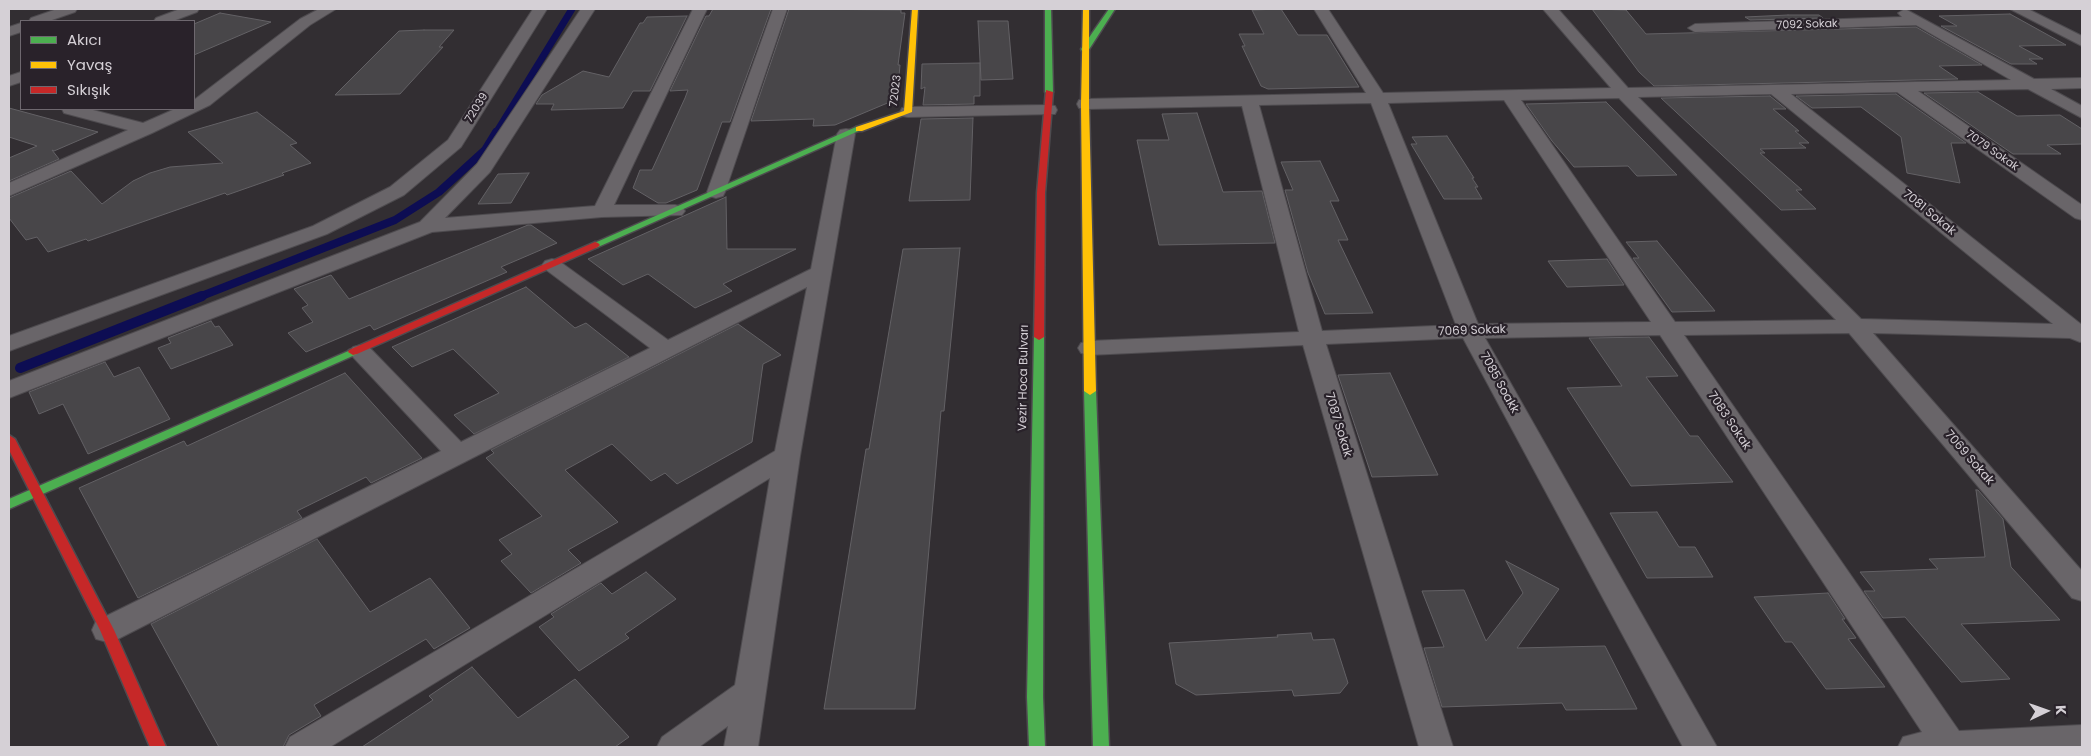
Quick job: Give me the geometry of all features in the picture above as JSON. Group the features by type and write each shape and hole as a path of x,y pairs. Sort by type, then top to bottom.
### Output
{"main road":[{"name":"72023","path":"9,504 846,134 908,112 915,9"},
{"name":"Vezir Hoca Bulvarı","path":"1037,747 1035,697 1041,212 1049,110 1048,9"},
{"path":"1086,9 1085,104 1089,348 1100,747"},
{"path":"1085,49 1112,9"},
{"path":"9,440 107,630 158,747"}],"street":[{"path":"39,20 70,9"},
{"path":"164,20 192,9"},
{"path":"195,106 204,101 304,22 329,9"},
{"name":"72039","path":"9,344 320,230 397,191 454,143 540,9"},
{"path":"9,390 416,232 427,226 484,168 588,9"},
{"path":"602,211 700,9"},
{"path":"716,192 780,9"},
{"name":"7085 Soakk","path":"1321,9 1378,97 1470,331 1700,747"},
{"name":"7069 Sokak","path":"1550,9 1623,92 1855,326 2082,590"},
{"path":"1897,9 2082,113"},
{"path":"2017,9 2082,42"},
{"name":"7092 Sokak","path":"1695,28 1918,21"},
{"path":"1085,104 1249,99 1902,88 2082,83"},
{"name":"7079 Sokak","path":"1902,88 2082,214"},
{"name":"7081 Sokak","path":"1776,90 2080,333"},
{"name":"7083 Sokak","path":"1509,95 1665,328 1951,747"},
{"name":"7087 Sokak","path":"1249,99 1312,337 1436,747"},
{"path":"74,110 146,129"},
{"path":"9,190 186,110"},
{"path":"908,112 1049,110"},
{"path":"741,747 787,456 819,273 846,134"},
{"path":"427,226 602,211 676,210"},
{"path":"552,265 667,350"},
{"path":"107,630 819,273"},
{"name":"7069 Sokak","path":"1089,348 1470,331 1665,328 1855,326 2080,333"},
{"path":"362,352 458,454"},
{"path":"302,747 787,456"},
{"path":"674,747 751,691"},
{"path":"1915,747 1951,747 2082,740"}],"building":[{"path":"713,9 771,9 730,122 722,122 697,190 666,203 658,203 633,188 640,170 652,170 685,98 688,90 670,91 706,16 709,16"},
{"path":"789,9 901,10 901,13 905,13 898,65 900,65 897,99 835,125 813,126 814,119 751,121"},
{"path":"1281,9 1298,35 1327,35 1359,87 1268,89 1261,86 1242,46 1245,46 1239,34 1264,34 1252,10"},
{"path":"1592,9 1626,10 1646,34 1916,27 1982,65 1939,66 1958,79 1654,86 1639,72"},
{"path":"220,13 271,22 195,55 195,24"},
{"path":"2010,14 2066,45 2019,46 2043,59 2029,59 2037,64 2011,64 1941,26 1957,26 1939,16"},
{"path":"1819,15 1823,18 1750,20 1745,17"},
{"path":"687,16 650,91 633,91 623,108 551,110 554,104 536,104 542,95 583,71 609,77 640,23 643,23 647,17"},
{"path":"978,21 1008,21 1013,79 981,80"},
{"path":"454,30 439,47 443,47 400,94 335,95 399,31"},
{"path":"980,63 980,96 974,96 974,104 923,105 925,87 921,89 922,64"},
{"path":"1978,92 2017,116 2060,115 2082,129 2082,144 2047,145 2061,154 2013,154 1924,93"},
{"path":"1896,94 1966,143 1951,143 1960,183 1907,173 1901,137 1861,107 1812,108 1796,96"},
{"path":"1770,96 1786,109 1773,109 1799,131 1795,131 1809,143 1799,143 1806,148 1760,149 1765,153 1760,153 1802,190 1796,190 1816,209 1781,210 1661,98"},
{"path":"1606,102 1677,175 1637,176 1628,166 1574,167 1552,141 1526,104"},
{"path":"9,108 98,132 54,151 52,150 59,159 9,181 9,158 37,146 9,137"},
{"path":"257,112 297,143 290,145 311,163 282,173 284,175 227,195 225,193 88,241 86,239 48,252 37,237 26,240 9,218 9,198 71,171 102,204 133,181 150,173 170,167 223,163 188,132"},
{"path":"1197,113 1223,192 1262,191 1275,243 1159,245 1137,140 1169,140 1162,114"},
{"path":"973,118 970,200 909,201 921,119"},
{"path":"1447,136 1474,178 1472,178 1478,187 1475,187 1482,199 1444,199 1411,144 1417,144 1412,137"},
{"path":"1320,161 1339,201 1330,201 1348,240 1338,240 1373,313 1325,314 1308,273 1285,190 1293,190 1281,162"},
{"path":"529,173 511,203 478,204 498,174"},
{"path":"726,197 727,249 796,249 723,284 732,291 695,308 648,274 623,285 588,259"},
{"path":"531,225 557,243 501,267 507,272 374,330 370,325 306,352 288,333 313,322 302,308 308,305 294,289 331,275 349,299"},
{"path":"1657,241 1715,311 1672,312 1633,258 1639,258 1626,242"},
{"path":"960,248 944,411 941,411 915,709 824,709 866,449 869,449 903,249"},
{"path":"1607,259 1624,285 1567,287 1548,261"},
{"path":"526,287 575,328 586,323 629,357 474,434 454,415 499,393 453,349 412,367 392,347"},
{"path":"211,321 215,327 219,326 233,345 171,369 158,348 171,343 168,338"},
{"path":"738,324 781,355 763,364 752,442 677,484 665,473 651,481 612,444 565,470 618,522 568,550 581,563 531,593 501,561 512,554 499,540 542,516 486,458 494,453 491,450"},
{"path":"1649,337 1678,376 1646,377 1690,436 1698,436 1733,482 1631,486 1567,388 1622,386 1589,338"},
{"path":"105,362 114,377 139,367 170,419 88,454 63,404 39,414 29,392"},
{"path":"345,373 422,458 371,483 366,477 297,511 302,518 138,598 79,488 184,441 187,446"},
{"path":"1390,373 1438,475 1372,477 1338,375"},
{"path":"1976,490 2003,519 2011,567 2060,620 1961,624 2010,679 1961,682 1905,617 1883,618 1864,591 1875,591 1860,572 1938,569 1929,559 1985,557"},
{"path":"1657,512 1679,547 1695,547 1713,577 1647,578 1610,513"},
{"path":"317,539 370,612 430,578 470,628 434,649 426,639 314,705 321,716 289,735 283,747 219,747 151,624"},
{"path":"1506,561 1559,589 1517,648 1605,646 1637,709 1566,710 1562,703 1442,707 1424,648 1444,647 1422,591 1464,590 1486,641 1523,593"},
{"path":"646,572 676,599 625,634 629,638 579,671 539,627 554,617 551,614 601,583 612,594"},
{"path":"1828,593 1845,619 1842,619 1856,638 1848,639 1885,687 1826,689 1792,642 1785,642 1754,597"},
{"path":"1311,633 1313,640 1334,639 1348,683 1340,693 1294,696 1292,690 1196,695 1176,684 1169,643 1278,637 1277,635"},
{"path":"472,667 518,718 575,679 629,737 615,747 362,747 433,700 429,696"}],"waterway":[{"path":"496,133 572,9"},
{"path":"199,297 395,220 439,192 485,150 496,132"},
{"path":"20,368 202,296"}],"traffic: fast":[{"path":"1048,9 1049,92"},
{"path":"1085,49 1112,9"},
{"path":"595,245 859,129"},
{"path":"1037,747 1035,697 1039,337"},
{"path":"9,504 353,352"},
{"path":"1090,391 1101,747"}],"traffic: slow":[{"path":"859,129 908,112 915,9"},
{"path":"1086,9 1085,104 1090,391"}],"traffic: jam":[{"path":"1039,337 1041,193 1049,92"},
{"path":"353,352 595,245"},
{"path":"9,439 107,630 158,747"}]}
